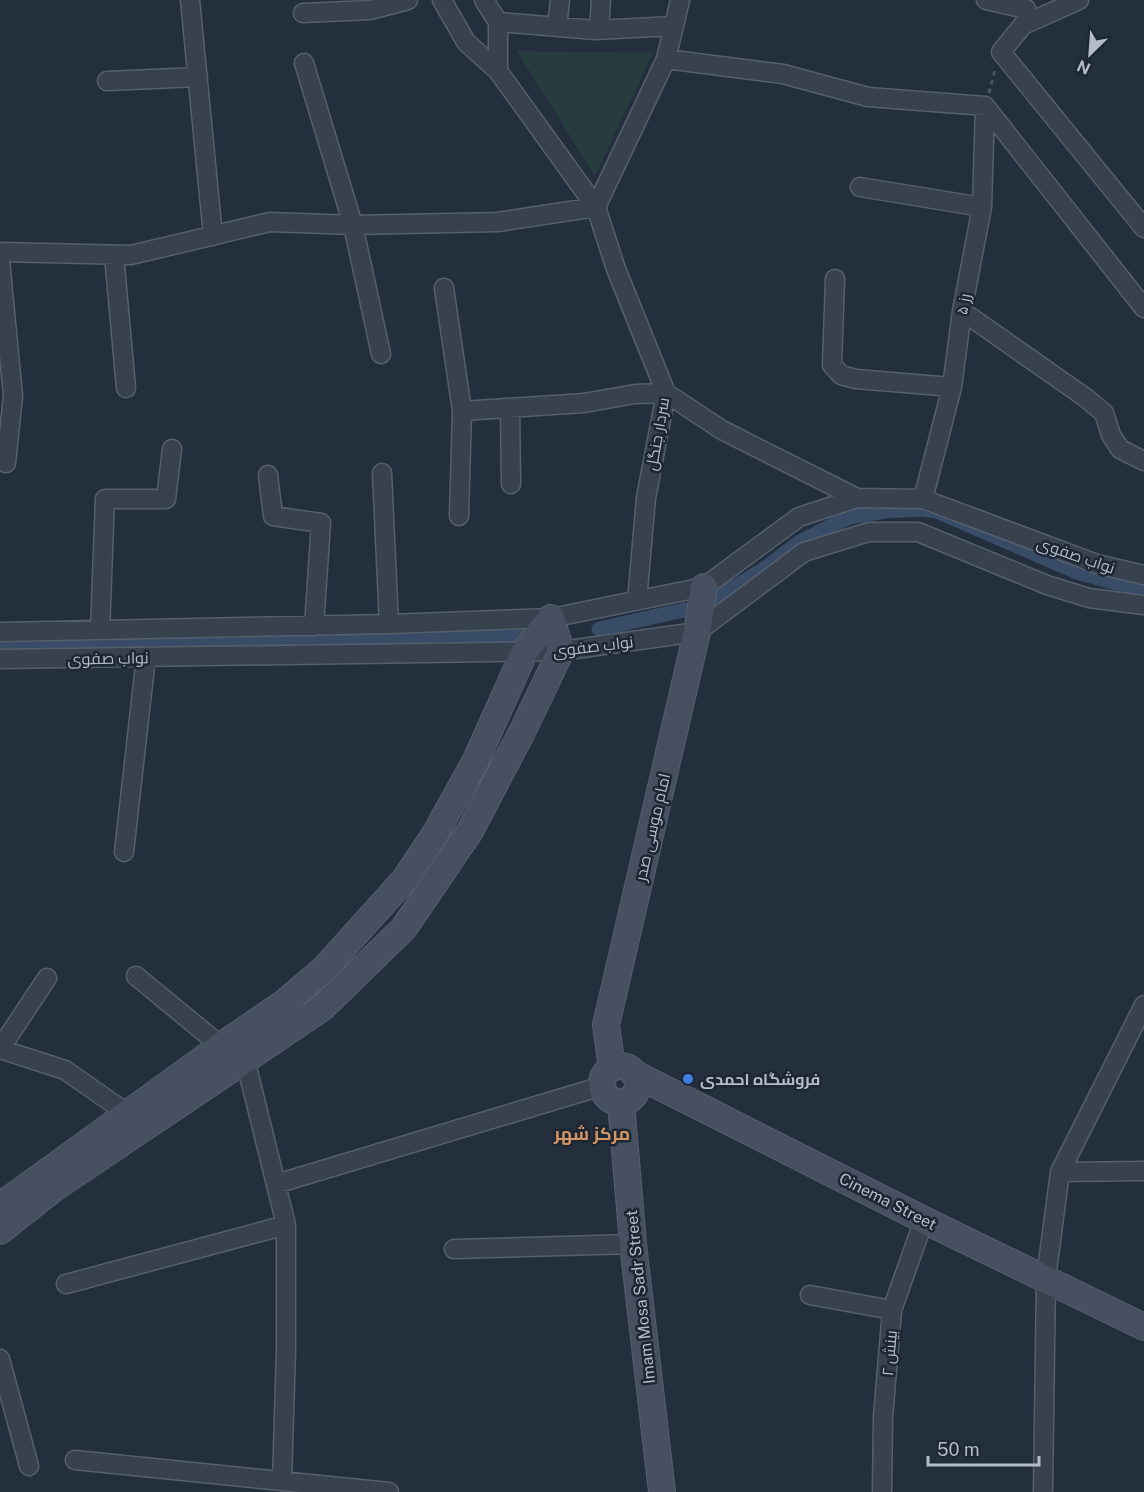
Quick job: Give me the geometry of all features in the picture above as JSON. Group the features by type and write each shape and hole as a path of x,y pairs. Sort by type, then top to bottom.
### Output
{"street":[{"path":"190,0 213,236"},
{"path":"303,14 370,10 408,0"},
{"name":"سردار جنگل","path":"442,0 466,42 498,71 596,207 616,269 666,393 646,498 637,601"},
{"path":"484,0 498,22 498,71"},
{"path":"557,27 560,0"},
{"path":"599,30 601,0"},
{"path":"0,252 131,255 270,222 353,225 498,222 596,207 666,59 680,0"},
{"path":"986,0 1022,12 1079,0"},
{"path":"1022,12 1001,52 1144,228"},
{"path":"498,22 599,30 674,26"},
{"path":"666,59 783,74 868,97 985,106 1144,308"},
{"path":"304,63 353,225 381,354"},
{"path":"107,81 198,77"},
{"name":"رز ۵","path":"923,499 952,387 962,311 982,207 985,106"},
{"path":"860,187 982,207"},
{"path":"114,255 126,388"},
{"path":"0,260 13,396 6,464"},
{"path":"835,279 832,365 841,375 856,380 952,387"},
{"path":"444,288 462,411 459,516"},
{"path":"962,311 1086,398 1104,413 1111,435 1120,449 1144,461"},
{"path":"462,411 584,404 635,394 666,393 722,430 857,498"},
{"path":"510,408 511,484"},
{"path":"100,630 105,499 166,499 172,449"},
{"path":"382,473 389,624"},
{"path":"268,475 273,516 321,523 314,626"},
{"name":"نواب صفوی","path":"0,632 314,626 551,618 704,587 799,517 857,498 923,499 1097,564 1144,575"},
{"name":"نواب صفوی","path":"0,659 561,651 697,632 804,552 869,532 918,532 1047,585 1100,600 1144,605"},
{"name":"امام موسی صدر","path":"617,1082 606,1025 697,632 704,587"},
{"path":"0,1206 284,1003 323,970 405,879 435,834 475,762 525,651 551,618"},
{"path":"0,1231 53,1189 322,1008 404,928 470,831 561,651 551,618"},
{"path":"124,852 146,657"},
{"path":"136,976 221,1046 245,1059 286,1225 286,1350 282,1481"},
{"path":"47,978 0,1049 65,1070 128,1114"},
{"path":"1044,1492 1046,1278 1060,1172 1144,1005"},
{"path":"276,1184 617,1082"},
{"name":"Cinema Street","path":"617,1082 924,1220 1144,1327"},
{"name":"Imam Mosa Sadr Street","path":"617,1082 662,1492"},
{"path":"1060,1172 1144,1172"},
{"name":"بینش ۲","path":"882,1492 884,1417 892,1310 924,1220"},
{"path":"66,1284 286,1225"},
{"path":"454,1249 633,1244"},
{"path":"810,1294 892,1310"},
{"path":"0,1359 29,1466"},
{"path":"75,1460 379,1491"}],"path":[{"path":"985,106 1001,52"}],"green space":[{"path":"517,51 653,53 595,176"}],"waterway":[{"path":"716,598 763,570 800,542 849,517 885,511 920,509 937,511 1077,572 1144,589"},
{"path":"599,629 684,610"},
{"path":"0,645 540,634"}],"place":[{"name":"فروشگاه احمدی","path":"688,1079"}],"district":[{"name":"مرکز شهر","path":"592,1134"}]}
